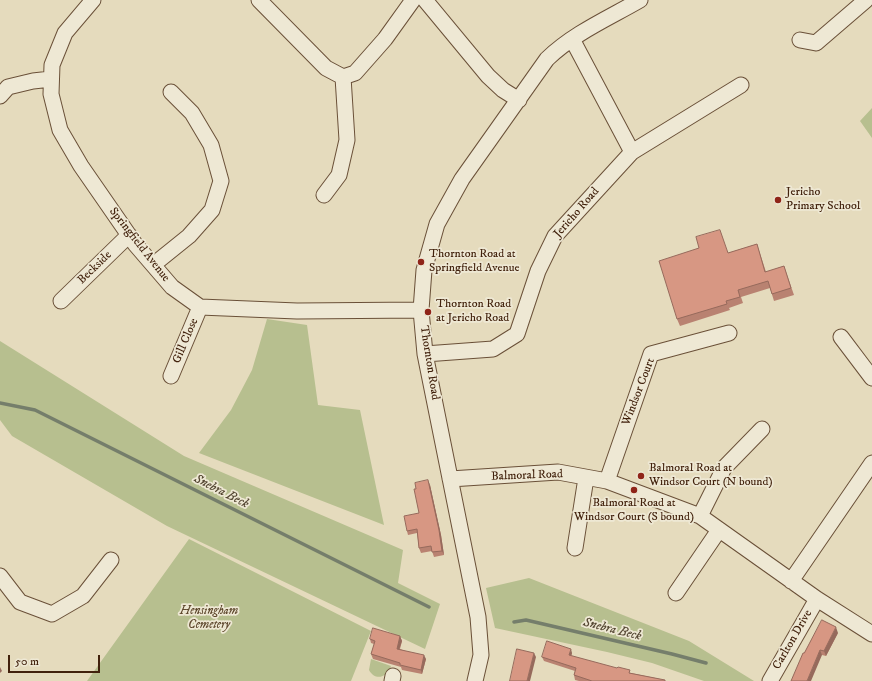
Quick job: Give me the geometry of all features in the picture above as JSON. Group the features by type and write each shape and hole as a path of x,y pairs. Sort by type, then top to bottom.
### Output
{"street":[{"name":"Springfield Avenue","path":"93,0 65,32 52,65 51,94 60,130 81,166 129,235 172,287 200,307"},
{"path":"259,0 326,68 343,77 355,73 385,39 413,0"},
{"path":"425,0 488,76 503,90 519,100"},
{"name":"Thornton Road","path":"475,681 481,655 478,617 425,354 421,310 424,270 437,224 462,179 547,59 572,39 640,0"},
{"path":"800,40 815,50 866,0"},
{"path":"572,39 632,152"},
{"path":"324,195 339,175 347,140 343,77"},
{"path":"0,96 8,87 33,81 51,79"},
{"name":"Jericho Road","path":"425,354 493,349 517,334 538,271 555,236 632,152 741,85"},
{"path":"153,265 189,236 212,210 221,181 211,145 192,113 171,92"},
{"name":"Beckside","path":"61,301 129,235"},
{"path":"200,307 297,311 421,310"},
{"name":"Gill Close","path":"171,376 200,307"},
{"name":"Windsor Court","path":"607,481 651,354 729,333"},
{"path":"841,337 872,378"},
{"path":"700,516 724,468 762,429"},
{"path":"791,581 872,463"},
{"name":"Balmoral Road","path":"450,480 558,472 607,481 700,516 817,599 872,634"},
{"path":"574,548 586,478"},
{"path":"676,593 719,530"},
{"path":"0,576 20,602 52,614 84,596 111,560"},
{"name":"Carlton Drive","path":"770,681 817,599"}],"green space":[{"path":"872,108 872,138 860,121"},
{"path":"267,319 307,325 318,405 360,410 384,525 199,453 231,410 252,370"},
{"path":"0,341 184,456 403,550 398,583 440,604 425,649 167,526 12,436 0,420"},
{"name":"Hensingham Cemetery","path":"189,539 371,631 351,681 87,681"},
{"path":"529,578 689,641 754,681 704,681 652,663 495,628 486,588"},
{"path":"371,659 391,666 387,673 381,677 374,676 369,670"}],"building":[{"path":"720,230 728,253 757,244 765,272 784,266 791,288 772,294 768,281 738,290 740,297 726,301 727,304 677,319 659,261 699,248 696,237"},
{"path":"428,480 442,551 432,552 431,546 419,548 417,529 407,531 404,516 419,513 414,489 416,489 415,483"},
{"path":"822,620 836,627 824,651 820,650 807,681 791,681 803,653"},
{"path":"373,628 400,636 397,649 424,655 421,670 400,665 400,663 371,654 375,641 370,639"},
{"path":"547,641 571,649 569,655 630,670 629,673 665,681 592,681 574,675 576,668 542,657"},
{"path":"517,649 534,653 527,681 510,681"}],"waterway":[{"name":"Snebra Beck","path":"0,403 35,410 429,607"},
{"name":"Snebra Beck","path":"514,622 526,620 706,663"}],"place":[{"name":"Jericho Primary School","path":"778,200"},
{"name":"Thornton Road at Springfield Avenue","path":"421,262"},
{"name":"Thornton Road at Jericho Road","path":"428,312"},
{"name":"Balmoral Road at Windsor Court (N bound)","path":"641,476"},
{"name":"Balmoral Road at Windsor Court (S bound)","path":"634,490"}]}
